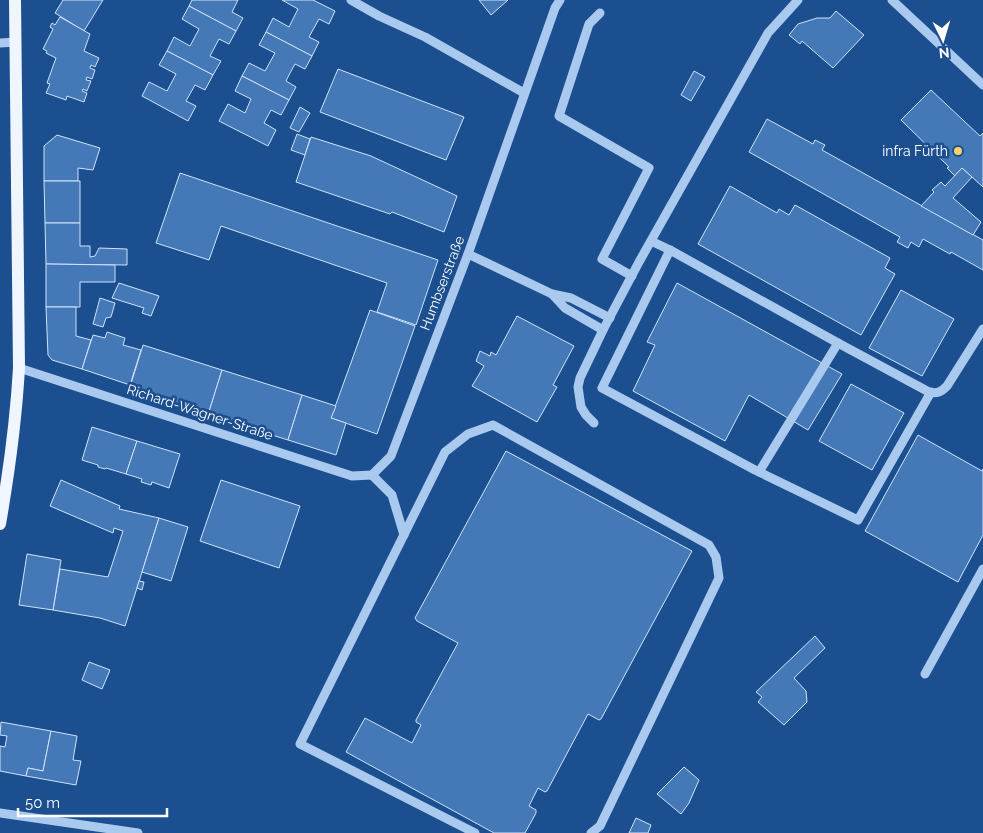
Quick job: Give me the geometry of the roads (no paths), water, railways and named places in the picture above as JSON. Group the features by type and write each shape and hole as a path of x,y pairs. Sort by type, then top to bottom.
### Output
{"main road":[{"path":"0,524 13,444 19,368 15,0"}],"street":[{"path":"351,0 379,16 425,37 524,93"},
{"name":"Humbserstraße","path":"372,475 391,456 468,254 524,93 555,8 560,0"},
{"path":"594,423 581,407 578,387 580,378 603,330 768,33 798,0"},
{"path":"892,0 983,85"},
{"path":"600,13 589,24 559,116 649,168 602,260 632,276"},
{"path":"0,43 16,42"},
{"path":"651,241 936,394 947,386 983,329"},
{"path":"670,250 602,388 759,472 858,520 931,392"},
{"path":"468,254 552,294 571,298 610,318"},
{"path":"552,294 565,308 603,330"},
{"path":"759,472 838,343"},
{"name":"Richard-Wagner-Straße","path":"19,368 352,476 372,475"},
{"path":"475,833 300,744 445,452 468,434 494,425 709,545 716,557 719,578 600,826 591,833"},
{"path":"372,475 392,495 404,535"},
{"path":"925,674 983,569"},
{"path":"0,813 138,833"}],"place":[{"name":"infra Fürth","path":"958,151"}]}
